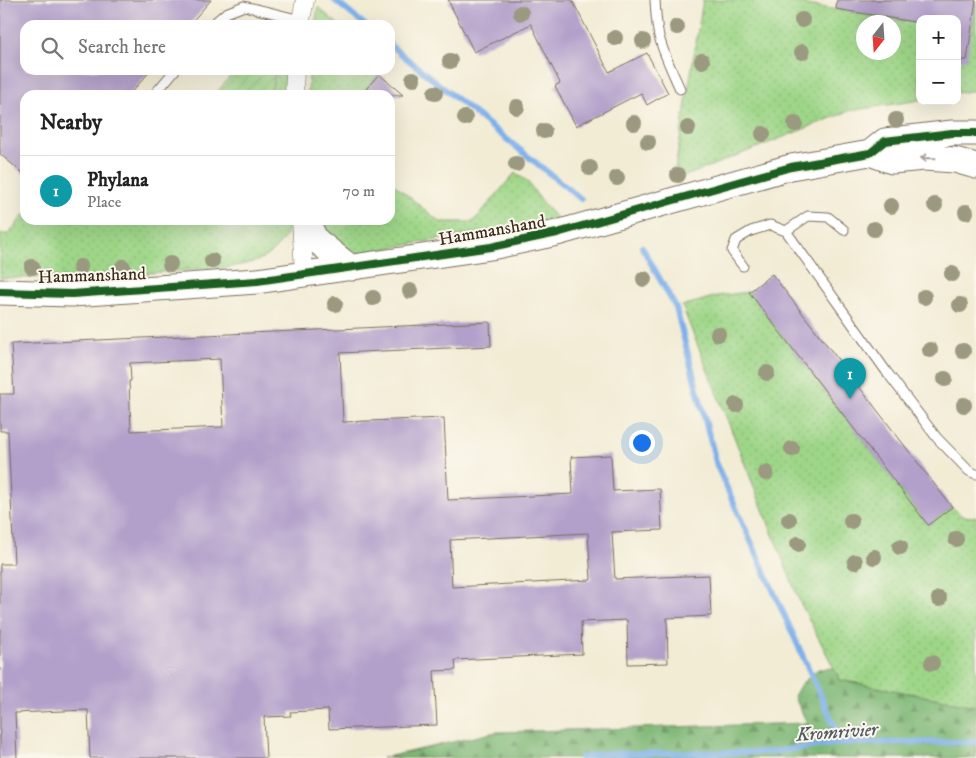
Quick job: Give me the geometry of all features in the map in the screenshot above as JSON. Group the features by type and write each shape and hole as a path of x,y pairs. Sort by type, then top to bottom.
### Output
{"street":[{"path":"301,20 304,0"},
{"path":"294,90 295,75"},
{"name":"Hammanshand","path":"0,292 72,294 257,281 491,247 557,233 791,168 870,153 885,141 976,133"},
{"name":"Hammanshand","path":"870,153 892,161 924,158 955,160 976,166"},
{"path":"301,225 304,273"},
{"path":"308,225 316,240 351,268"}],"lane":[{"path":"655,0 660,38 680,88"},
{"path":"218,20 226,13 245,3 295,20"},
{"path":"158,90 171,75"},
{"path":"786,231 808,216 828,216 844,230"},
{"path":"743,266 732,251 736,240 751,231 770,225 786,231 886,371 937,438 969,471 976,474"}],"green space":[{"path":"703,0 776,0 870,15 856,15 856,60 901,60 901,20 916,22 916,101 849,111 673,181"},
{"path":"976,2 976,90 961,92 961,30 971,31"},
{"path":"318,7 333,20 316,20"},
{"path":"231,75 275,75 271,90 219,90"},
{"path":"275,75 288,75 286,90 271,90"},
{"path":"309,75 378,75 365,90 308,90"},
{"path":"515,173 527,181 557,219 360,253 339,246 324,234 320,225 395,225 395,185 440,222 473,222"},
{"path":"20,220 20,225 288,225 286,235 278,246 270,254 257,261 231,267 95,277 0,278 0,234 9,234"},
{"path":"749,292 928,525 952,507 962,516 976,517 976,706 840,680 799,600 682,306 717,296"},
{"path":"834,668 840,680 976,706 976,758 382,758 496,732 807,723 794,696 801,684 818,669"}],"building":[{"path":"0,0 211,0 193,20 20,20 20,75 147,75 133,90 20,90 20,171 0,154"},
{"path":"448,0 572,0 609,72 647,53 668,93 647,105 641,93 576,126 555,86 560,83 531,24 474,52"},
{"path":"837,0 976,0 967,60 961,60 961,15 916,15 916,22 901,20 901,15 872,15 836,9"},
{"path":"380,75 403,95 395,95 395,90 365,90"},
{"path":"772,274 952,507 928,525 749,292"},
{"path":"490,322 491,346 340,353 343,422 444,418 448,500 573,494 571,457 611,455 613,491 660,489 662,530 612,532 615,579 709,575 711,616 667,618 668,663 628,664 627,620 581,622 582,654 455,660 456,670 434,671 437,725 329,729 328,710 290,712 291,716 264,717 266,758 90,758 88,710 15,713 17,758 0,758 0,564 14,564 8,431 0,431 0,394 14,394 11,344","holes":["220,359 223,427 131,431 130,363","588,533 591,580 452,587 450,540"]}],"waterway":[{"path":"334,0 359,20"},
{"path":"395,49 581,199"},
{"path":"642,247 676,308 717,466 842,743"},
{"name":"Kromrivier","path":"581,758 601,754 770,752 842,743 976,742"}],"cycle path":[{"path":"0,292 72,294 257,281 491,247 557,233 791,167 870,153 885,141 952,133 976,133"}],"place":[{"name":"Phylana","path":"850,399"}]}
